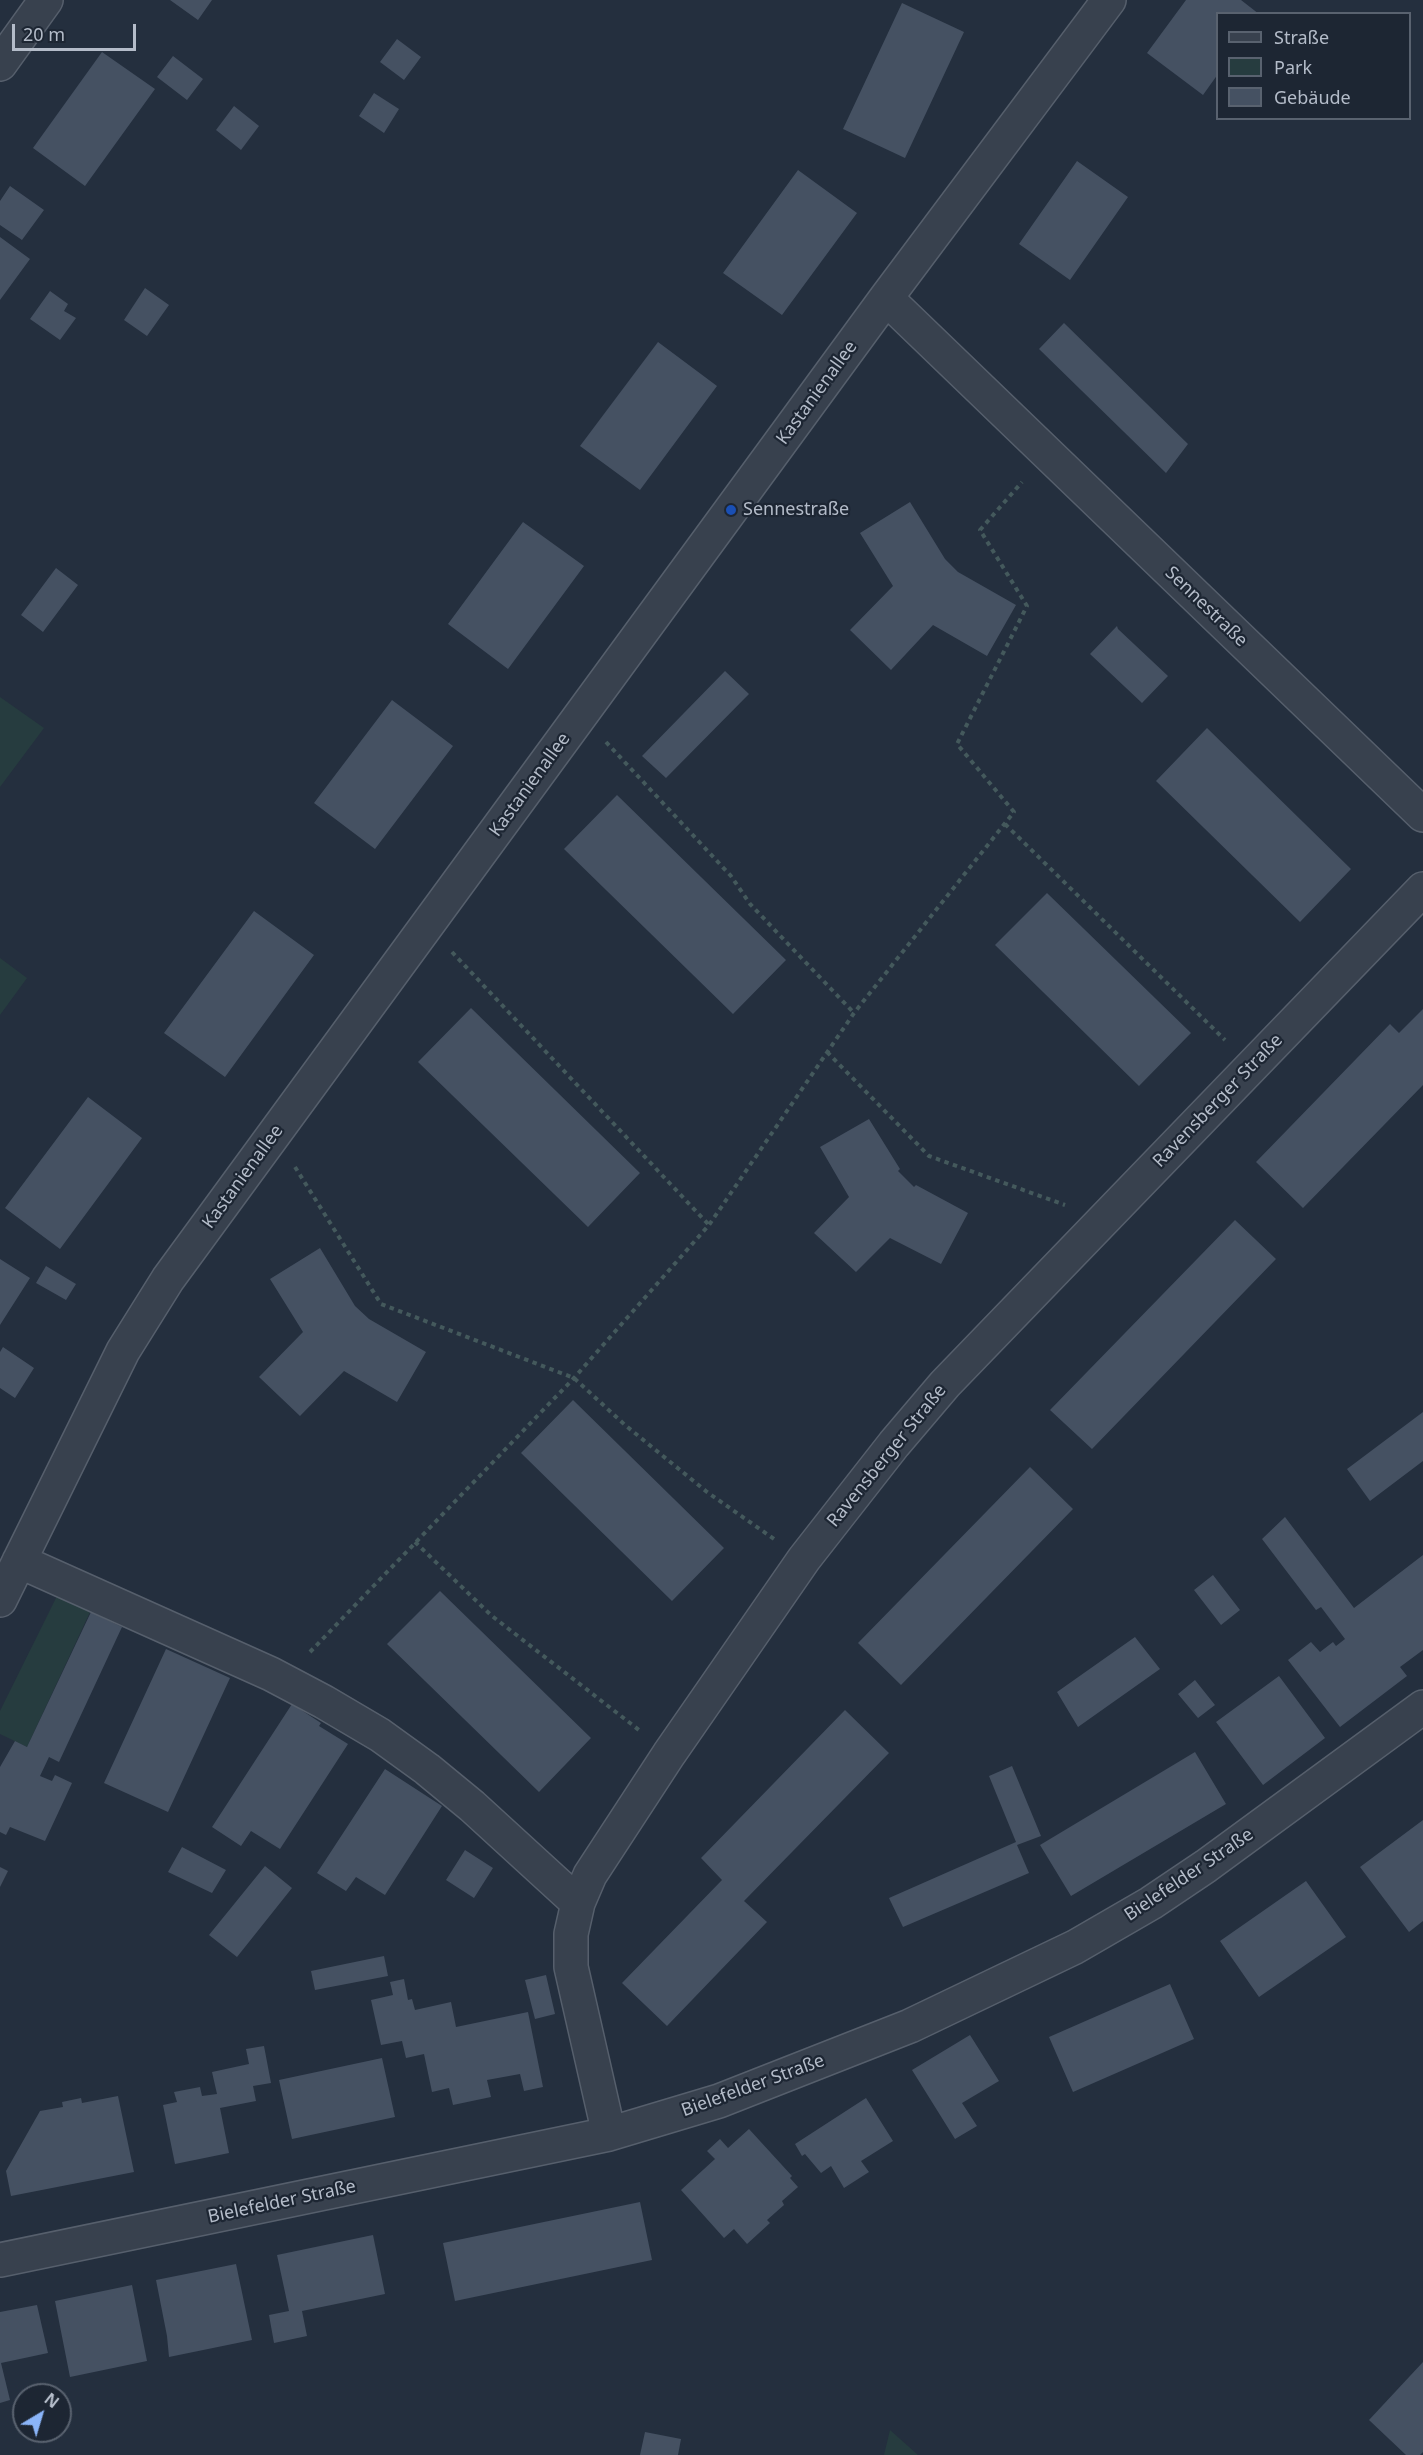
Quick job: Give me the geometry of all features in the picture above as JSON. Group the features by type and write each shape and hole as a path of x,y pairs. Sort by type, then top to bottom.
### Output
{"street":[{"path":"0,64 46,0"},
{"name":"Kastanienallee","path":"0,1600 123,1351 168,1279 886,298 1109,0"},
{"name":"Sennestraße","path":"886,298 1423,815"},
{"name":"Ravensberger Straße","path":"609,2134 571,1967 571,1934 578,1904 590,1875 669,1754 804,1559 894,1444 945,1384 1423,889"},
{"path":"20,1561 282,1680 380,1735 427,1768 472,1806 578,1904"},
{"name":"Bielefelder Straße","path":"0,2260 609,2134 719,2101 910,2026 1075,1947 1151,1903 1206,1866 1423,1707"}],"path":[{"path":"282,1680 574,1378 709,1225 854,1013 1014,812 957,744 1027,606 980,530 1046,454"},
{"path":"581,715 731,876 750,904 854,1013"},
{"path":"1005,824 1252,1066"},
{"path":"427,925 709,1225"},
{"path":"827,1052 929,1156 1104,1219"},
{"path":"269,1142 291,1161 381,1304 574,1378 625,1425 706,1492 804,1559"},
{"path":"415,1542 492,1616 669,1754"}],"green space":[{"path":"0,697 44,728 0,787"},
{"path":"0,958 27,978 0,1015"},
{"path":"57,1596 91,1610 27,1747 0,1734 0,1711"},
{"path":"890,2430 918,2455 884,2455"}],"building":[{"path":"170,0 212,0 198,20"},
{"path":"1186,0 1241,0 1256,12 1216,12 1216,77 1203,95 1147,53"},
{"path":"902,3 964,32 905,158 843,129"},
{"path":"397,39 421,57 404,80 380,62"},
{"path":"102,52 155,89 85,186 33,148"},
{"path":"173,56 203,79 187,100 157,77"},
{"path":"374,93 399,109 384,133 359,116"},
{"path":"234,106 259,126 241,150 216,130"},
{"path":"1077,161 1128,197 1070,280 1019,244"},
{"path":"798,170 857,213 782,315 723,273"},
{"path":"10,186 44,210 22,240 0,225 0,201"},
{"path":"0,237 30,259 0,300"},
{"path":"145,288 169,305 147,336 124,320"},
{"path":"50,291 68,304 64,311 76,318 60,340 30,319"},
{"path":"1064,323 1188,444 1166,473 1039,349"},
{"path":"658,342 717,386 640,490 580,446"},
{"path":"910,502 945,559 958,572 1016,605 987,656 933,625 891,670 850,630 893,586 860,533"},
{"path":"523,522 584,566 508,669 448,624"},
{"path":"56,568 78,585 43,632 21,615"},
{"path":"1117,626 1168,676 1142,703 1090,654"},
{"path":"725,671 749,694 666,778 642,756"},
{"path":"392,700 453,746 375,849 314,803"},
{"path":"1207,728 1351,869 1300,922 1156,781"},
{"path":"617,795 786,960 733,1014 564,849"},
{"path":"1047,893 1191,1033 1139,1086 995,945"},
{"path":"254,911 314,955 225,1077 164,1033"},
{"path":"471,1008 640,1173 588,1227 418,1062"},
{"path":"1423,1009 1423,1085 1303,1208 1256,1162 1390,1024 1399,1033"},
{"path":"88,1097 142,1138 60,1249 5,1208"},
{"path":"869,1119 900,1169 898,1171 914,1187 916,1185 968,1213 941,1264 890,1238 856,1272 814,1233 849,1197 820,1147"},
{"path":"1235,1220 1276,1259 1092,1449 1050,1410"},
{"path":"320,1248 355,1306 369,1319 426,1352 397,1402 344,1371 300,1416 259,1377 303,1332 270,1279"},
{"path":"0,1259 30,1278 0,1325"},
{"path":"46,1266 76,1284 66,1300 36,1283"},
{"path":"3,1347 34,1368 15,1398 0,1388 0,1352"},
{"path":"573,1400 724,1548 672,1601 521,1453"},
{"path":"1423,1412 1423,1461 1370,1501 1347,1469"},
{"path":"1030,1467 1073,1509 901,1685 858,1643"},
{"path":"1285,1517 1354,1608 1423,1555 1423,1650 1400,1667 1407,1676 1340,1727 1288,1660 1311,1642 1320,1652 1333,1642 1336,1646 1345,1639 1321,1607 1316,1610 1262,1539"},
{"path":"1213,1575 1240,1610 1221,1625 1194,1590"},
{"path":"440,1591 591,1738 539,1792 387,1644"},
{"path":"91,1612 122,1627 59,1762 49,1757 40,1776 52,1781 55,1775 72,1783 45,1841 10,1827 6,1835 0,1832 0,1767 15,1741 27,1747"},
{"path":"1135,1637 1160,1669 1078,1727 1057,1692"},
{"path":"166,1649 230,1678 168,1812 104,1783"},
{"path":"1279,1676 1325,1738 1263,1785 1216,1722"},
{"path":"1195,1680 1215,1705 1198,1718 1178,1694"},
{"path":"292,1704 321,1723 319,1726 348,1744 280,1849 251,1831 241,1846 212,1827"},
{"path":"845,1710 889,1753 744,1901 767,1922 667,2026 622,1983 722,1880 701,1858"},
{"path":"1195,1752 1226,1804 1071,1896 1040,1845"},
{"path":"1012,1766 1041,1836 1017,1845 1029,1873 903,1927 889,1898 1016,1842 989,1776"},
{"path":"385,1769 442,1806 385,1895 356,1877 346,1891 317,1873"},
{"path":"1423,1820 1423,1921 1409,1932 1360,1867"},
{"path":"182,1847 226,1870 212,1893 168,1872"},
{"path":"465,1850 493,1868 474,1898 446,1880"},
{"path":"265,1866 292,1888 237,1957 209,1935"},
{"path":"0,1867 8,1871 0,1887"},
{"path":"1306,1881 1346,1937 1259,1997 1220,1941"},
{"path":"384,1956 388,1976 315,1990 311,1971"},
{"path":"546,1975 555,2014 535,2019 525,1980"},
{"path":"404,1979 408,2000 412,1999 415,2010 451,2002 456,2027 528,2012 543,2087 524,2091 520,2074 487,2080 491,2097 453,2105 449,2088 432,2092 424,2054 406,2058 402,2041 381,2045 371,2000 393,1995 390,1982"},
{"path":"1170,1984 1194,2039 1073,2092 1049,2037"},
{"path":"970,2035 999,2081 962,2103 977,2126 955,2139 912,2070"},
{"path":"264,2046 271,2083 253,2086 256,2101 220,2108 229,2153 175,2164 163,2105 177,2102 174,2092 200,2087 202,2096 217,2094 212,2072 249,2064 246,2049"},
{"path":"382,2058 395,2117 292,2139 279,2080"},
{"path":"118,2096 134,2172 11,2196 6,2171 40,2111 63,2107 62,2102 81,2098 82,2103"},
{"path":"866,2098 893,2141 861,2161 869,2172 844,2188 831,2166 821,2173 805,2154 802,2156 795,2144"},
{"path":"749,2129 792,2176 790,2178 798,2187 782,2201 784,2205 767,2220 770,2223 747,2244 734,2229 724,2238 681,2190 715,2159 707,2151 720,2139 728,2148"},
{"path":"640,2202 652,2260 455,2301 443,2243"},
{"path":"373,2235 385,2294 302,2311 307,2336 274,2343 269,2315 289,2311 277,2255"},
{"path":"236,2264 252,2340 169,2357 156,2280"},
{"path":"132,2285 147,2361 70,2377 55,2301"},
{"path":"37,2305 48,2353 1,2363 10,2400 0,2403 0,2312"},
{"path":"1423,2362 1423,2452 1420,2455 1406,2455 1369,2420"},
{"path":"645,2432 681,2439 678,2455 640,2455"}],"place":[{"name":"Sennestraße","path":"731,510"}]}
